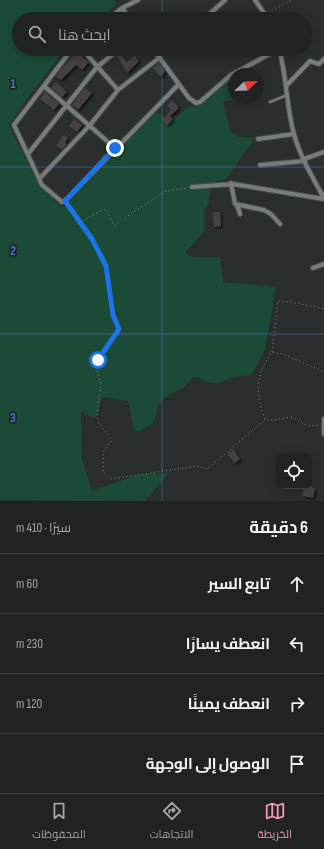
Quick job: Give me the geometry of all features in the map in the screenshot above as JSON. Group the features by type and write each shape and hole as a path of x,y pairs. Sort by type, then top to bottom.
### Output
{"street":[{"path":"117,12 138,0"},
{"path":"212,12 225,0"},
{"path":"255,0 262,12"},
{"path":"122,8 125,12"},
{"path":"67,56 14,125 42,185 62,202 65,201 179,84"},
{"path":"88,56 118,90"},
{"path":"28,154 98,67 111,56"},
{"path":"40,178 90,125 118,90 160,58 189,98 198,103 231,75 266,56"},
{"path":"281,56 287,85 294,134 304,160 324,199"},
{"path":"287,85 310,61 318,64 324,59"},
{"path":"44,86 115,148"},
{"path":"258,139 294,134"},
{"path":"260,165 304,160 324,152"},
{"path":"192,187 232,183 324,199"},
{"path":"232,183 235,204 240,214"},
{"path":"237,206 264,210 271,214 280,224"},
{"path":"314,268 324,264"},
{"path":"324,419 324,434"}],"lane":[{"path":"270,102 288,94"}],"path":[{"path":"267,12 292,0"},
{"path":"80,223 100,211 106,210 114,226 166,191 192,187"},
{"path":"65,201 92,239 106,266 113,315 119,329 98,360 97,371 101,384 97,414 98,422 112,440 103,452 103,472 111,479 197,466 207,469 265,420 292,417 308,426 324,425"},
{"path":"265,420 258,395 258,381 264,364 272,352 278,301 291,302 324,309"},
{"path":"272,352 283,354 324,372"}],"green space":[{"path":"0,0 115,0 116,5 108,12 12,12 12,56 60,56 23,104 9,126 41,189 63,208 156,112 167,119 173,120 190,106 194,107 228,80 228,101 223,102 230,131 239,137 255,138 226,179 212,183 208,205 204,209 204,232 185,253 193,257 220,257 223,282 276,287 265,350 252,375 233,377 218,384 207,382 198,377 192,378 184,387 164,398 158,406 154,422 139,432 134,430 128,401 103,397 100,402 98,414 93,418 81,411 82,460 92,491 139,474 169,473 145,501 0,500"}],"building":[{"path":"73,56 82,56 89,62 82,70 76,65 61,80 56,76"},
{"path":"117,56 122,56 127,62 135,56 139,61 127,73"},
{"path":"159,63 165,72 160,77 153,68"},
{"path":"56,82 67,92 62,97 51,88"},
{"path":"85,88 92,93 78,110 72,105"},
{"path":"45,92 59,104 54,110 40,99"},
{"path":"172,100 178,106 178,109 170,116 173,119 167,125 162,120 171,110 167,105"},
{"path":"74,119 82,125 77,132 69,126"},
{"path":"64,135 68,138 65,143 67,144 62,150 56,146"},
{"path":"213,212 220,212 221,226 214,227"},
{"path":"233,449 240,459 235,463 227,454"},
{"path":"312,487 315,489 313,498 302,496 303,489 312,489"}],"route":[{"path":"98,360 110,345 119,329 113,315 106,266 92,239 65,201 115,148"}]}
